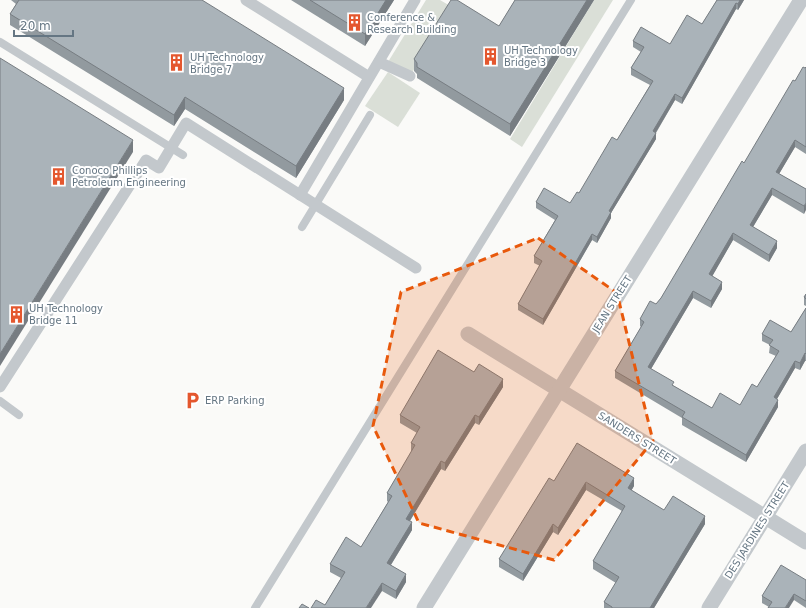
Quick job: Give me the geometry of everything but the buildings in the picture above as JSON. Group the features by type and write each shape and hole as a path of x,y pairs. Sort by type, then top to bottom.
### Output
{"street":[{"path":"246,0 369,77"},
{"path":"300,195 415,0"},
{"name":"JEAN STREET","path":"424,608 801,0"},
{"path":"379,62 410,76"},
{"path":"0,387 146,160 159,168 186,123 293,189 300,195 416,268"},
{"name":"SANDERS STREET","path":"468,334 806,542"},
{"name":"DES JARDINES STREET","path":"709,608 806,452"}],"lane":[{"path":"255,608 631,0"},
{"path":"0,42 183,156"},
{"path":"302,227 370,115"},
{"path":"0,402 19,415"}],"highlighted area":[{"path":"538,238 617,293 653,441 554,560 419,523 373,426 401,292"}],"shaded area":[{"path":"426,0 440,0 452,7 410,76 388,62"},
{"path":"594,0 613,0 522,147 510,139"},
{"path":"388,72 420,93 398,127 365,106"}],"place":[{"name":"Conference & Research Building","path":"354,23"},
{"name":"UH Technology Bridge 3","path":"491,56"},
{"name":"UH Technology Bridge 7","path":"177,63"},
{"name":"Conoco Phillips Petroleum Engineering","path":"59,176"},
{"name":"UH Technology Bridge 11","path":"16,314"},
{"name":"ERP Parking","path":"192,400"}]}
